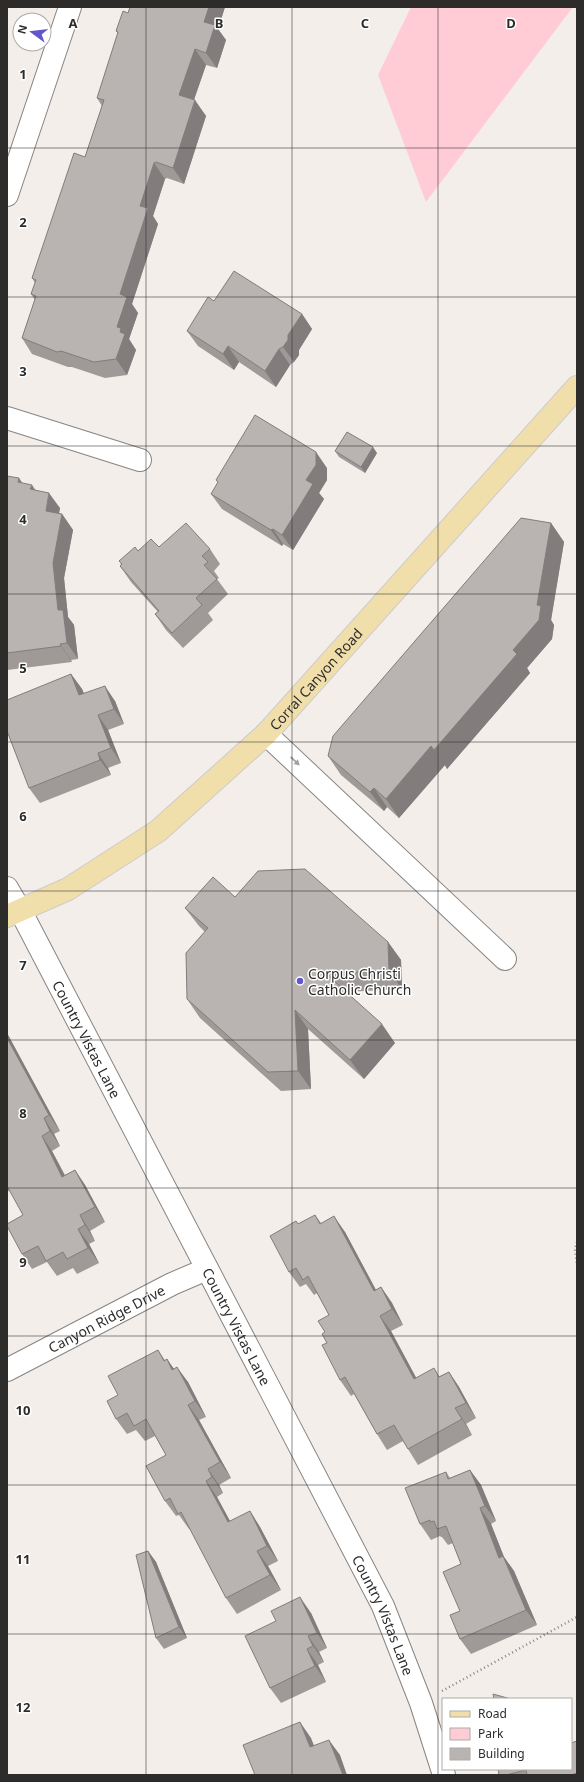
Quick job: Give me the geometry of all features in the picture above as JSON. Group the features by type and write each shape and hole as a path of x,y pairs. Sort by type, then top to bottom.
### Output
{"main road":[{"name":"Corral Canyon Road","path":"14,913 68,889 158,832 266,734 577,387"}],"street":[{"path":"7,195 70,7"},
{"path":"7,418 140,460"},
{"path":"266,734 504,960"},
{"name":"Country Vistas Lane","path":"7,888 14,913 207,1268 383,1606 421,1703 442,1769"},
{"name":"Canyon Ridge Drive","path":"7,1370 172,1284 207,1268"}],"path":[{"path":"577,1242 575,1249 577,1265"},
{"path":"421,1703 577,1617"}],"green space":[{"path":"411,7 573,7 426,202 378,75"}],"building":[{"path":"130,7 209,7 204,22 215,25 206,53 195,49 179,95 195,100 173,168 156,162 154,163 140,206 148,208 120,294 127,297 117,327 121,328 120,332 125,334 116,359 94,362 61,351 57,352 22,338 36,296 31,294 36,280 32,278 74,153 85,157 104,100 97,98 118,32 116,31 123,11 128,13"},
{"path":"234,271 302,314 288,335 288,340 283,347 279,349 265,371 228,346 223,354 187,331 208,297 214,301"},
{"path":"255,415 316,452 316,465 306,480 313,484 282,535 211,494 218,482 216,480"},
{"path":"347,432 373,447 361,467 335,451"},
{"path":"7,476 19,478 18,482 32,485 30,489 49,493 46,511 62,514 53,563 58,610 63,610 67,643 60,644 61,646 7,653"},
{"path":"521,518 551,523 537,605 541,606 539,620 513,650 517,654 434,750 431,746 386,799 374,788 370,792 328,756 333,736"},
{"path":"186,523 210,549 202,556 208,562 204,565 217,579 196,598 202,605 172,633 155,614 159,611 120,566 122,564 119,561 135,547 138,551 151,539 159,547"},
{"path":"71,674 79,695 105,686 114,709 98,715 111,748 98,753 100,760 29,788 7,731 7,700"},
{"name":"Corpus Christi Catholic Church","path":"305,869 388,942 389,971 325,973 382,1024 350,1060 295,1010 298,1071 268,1072 187,999 186,953 208,928 185,908 213,877 235,897 258,871"},
{"path":"7,1038 49,1115 44,1118 50,1131 42,1136 62,1177 75,1170 95,1207 80,1215 85,1225 78,1229 88,1248 67,1259 63,1252 46,1261 38,1246 22,1254 7,1226 7,1224 23,1215 7,1186"},
{"path":"315,1215 320,1224 334,1216 374,1291 381,1287 392,1309 380,1316 414,1379 434,1368 439,1377 449,1372 466,1403 455,1408 462,1419 408,1449 394,1425 377,1434 345,1377 340,1380 322,1345 327,1343 322,1334 325,1332 318,1321 329,1315 308,1276 303,1280 296,1268 289,1272 270,1236 296,1221 298,1224"},
{"path":"158,1350 164,1361 167,1359 172,1370 177,1367 195,1401 188,1405 220,1462 208,1469 212,1477 206,1481 228,1522 250,1511 267,1546 257,1551 270,1575 226,1598 181,1512 178,1514 170,1498 165,1501 146,1466 166,1455 146,1419 134,1426 127,1413 116,1419 107,1401 118,1395 108,1376"},
{"path":"470,1470 485,1506 480,1508 499,1558 503,1556 526,1610 460,1639 450,1615 460,1611 443,1572 461,1564 446,1526 437,1529 434,1521 430,1522 430,1520 420,1524 405,1488 446,1472 448,1479"},
{"path":"148,1551 179,1627 156,1638 136,1555"},
{"path":"300,1597 317,1633 308,1636 313,1646 307,1649 315,1666 270,1688 245,1636 276,1621 271,1611"},
{"path":"493,1694 507,1698 494,1698"},
{"path":"300,1722 310,1747 329,1740 343,1775 255,1775 243,1745"},
{"path":"577,1741 577,1773 571,1775 527,1775 526,1770 572,1770 572,1743"},
{"path":"498,1770 526,1770 506,1775 499,1775"}],"place":[{"name":"Corpus Christi Catholic Church","path":"300,981"}]}
